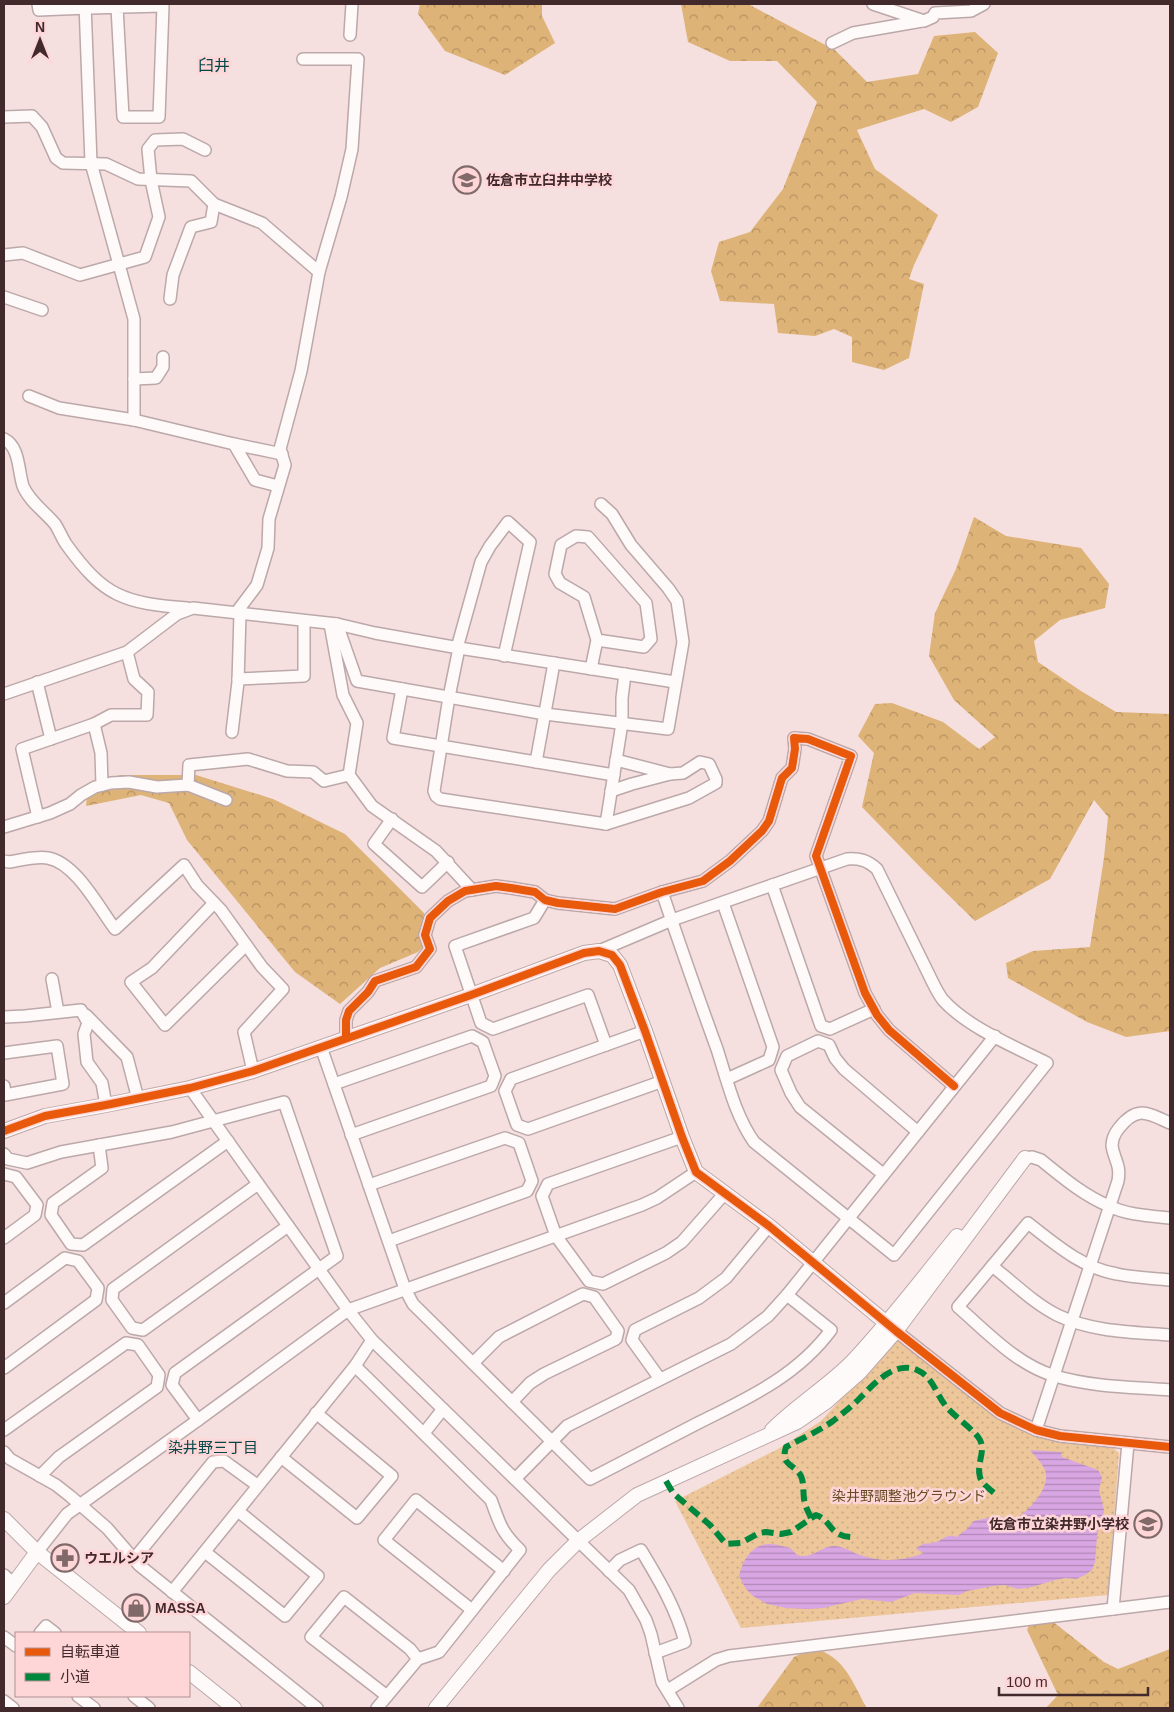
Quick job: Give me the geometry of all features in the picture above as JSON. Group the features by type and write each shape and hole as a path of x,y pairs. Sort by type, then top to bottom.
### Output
{"street":[{"path":"38,4 39,10 85,6 125,6 163,6 159,118 123,117 125,6"},
{"path":"350,34 352,4"},
{"path":"873,4 924,21"},
{"path":"832,43 853,33 924,21 933,17 936,8 971,11 984,4"},
{"path":"85,6 91,164 134,319 134,420"},
{"path":"232,732 238,679 238,614 257,585 268,548 268,519 285,465 280,449 300,371 319,272 341,197 352,149 358,59 303,59"},
{"path":"4,117 32,116 42,126 56,158 64,163 106,164 138,179 191,182 214,204 262,224 319,272"},
{"path":"4,255 23,252 80,275 145,257 159,216 151,180 148,149 155,140 183,139 205,150"},
{"path":"170,299 173,275 191,227 211,222 214,204"},
{"path":"4,297 42,310"},
{"path":"134,379 156,378 163,367 163,357"},
{"path":"29,396 59,408 134,420 282,454"},
{"path":"4,438 10,442 14,450 28,495 56,525 65,543 95,579 115,594 132,601 152,605 334,624 504,656 675,682"},
{"path":"234,444 256,480 278,486"},
{"path":"334,624 357,681 545,714 668,729 675,682 684,642 677,601 631,545 612,514 601,504"},
{"path":"504,656 530,542 508,522 481,562 458,648 434,791 436,796 440,799 606,824 689,798 716,783 716,779 709,764 700,762 683,773 670,774 611,791"},
{"path":"592,669 597,640 584,597 560,583 555,574 561,545 576,536 588,538 646,603 651,639 644,647 597,640"},
{"path":"4,694 126,652 177,614 193,608"},
{"path":"238,679 304,676 304,621"},
{"path":"334,624 343,695 357,723 349,775 372,806 436,851 472,890"},
{"path":"38,817 22,748 94,724 111,715 148,715 148,692 134,679 126,652"},
{"path":"536,762 554,663"},
{"path":"606,824 622,723 622,698 625,674"},
{"path":"37,682 51,739"},
{"path":"402,689 393,738 614,775"},
{"path":"94,724 101,753 102,785"},
{"path":"346,1038 346,1020 350,1011 368,992 375,981 416,967 430,949 425,936 430,918 448,901 465,891 496,886 535,892 546,900 578,906 615,909 662,892 703,881 730,861 762,831 769,821 782,778 792,768 795,749 794,738 808,739 851,756 816,856 865,993 889,1030 954,1086"},
{"path":"188,786 190,765 248,759 287,771 313,772 324,781 349,775"},
{"path":"616,760 670,774"},
{"path":"4,827 50,814 70,804 95,787 102,785 129,782 156,787 188,786 226,800"},
{"path":"392,819 374,844 422,886 448,862"},
{"path":"4,861 47,858 60,862 75,874 115,929 184,865 197,885 221,910 262,967 283,989 244,1032 253,1071"},
{"path":"4,1131 45,1116 106,1106 190,1088 253,1071 584,953 599,951 672,920 820,867 846,859 857,858 869,862 877,868 933,984 943,1000 967,1019 995,1036 1047,1063 894,1255 754,1142 742,1120 727,1080 672,920 662,892"},
{"path":"772,885 821,1026 830,1029 874,1009"},
{"path":"546,900 534,918 455,946 481,1022 492,1029 588,995 606,1045"},
{"path":"214,903 152,968 131,982 165,1025 246,945"},
{"path":"723,903 773,1047 770,1060 727,1080"},
{"path":"599,951 612,955 620,964 696,1172 768,1226 1000,1413 1036,1430 1060,1436 1170,1447"},
{"path":"52,979 58,1012"},
{"path":"4,1017 81,1010"},
{"path":"81,1010 127,1057 138,1099"},
{"path":"81,1010 88,1023 84,1034 87,1062 102,1083 106,1106"},
{"path":"645,1031 511,1079 505,1091 517,1125 528,1129 663,1081"},
{"path":"334,1084 472,1036 483,1042 496,1076 491,1086 351,1135"},
{"path":"515,1479 567,1426 731,1344 768,1316 813,1263 995,1036"},
{"path":"883,1174 800,1107 791,1093 782,1070 787,1056 818,1041 829,1045 835,1058 844,1069 918,1132"},
{"path":"4,1053 57,1046 63,1084 5,1096 4,1086"},
{"path":"321,1048 405,1289 412,1304 590,1479 775,1382 821,1344 830,1330 787,1295"},
{"path":"190,1088 348,1310 372,1340 629,1590 646,1620 662,1682 678,1708"},
{"path":"4,1154 8,1159 27,1162 61,1152 172,1132 284,1102 337,1256 175,1374 172,1385 198,1420"},
{"path":"1036,1430 1118,1181 1120,1171 1112,1146 1114,1135 1127,1117 1135,1113 1145,1112 1170,1123"},
{"path":"369,1186 505,1138 519,1143 532,1180 527,1191 389,1241"},
{"path":"682,1138 548,1184 542,1196 556,1236 589,1281 604,1284 666,1253 682,1242 725,1192"},
{"path":"98,1145 102,1168 53,1203 51,1216 71,1244 83,1246 228,1141"},
{"path":"436,1708 549,1570 578,1541 637,1495 767,1436 789,1413 819,1391 892,1327 963,1228 1025,1158 1032,1157 1040,1160 1082,1192 1110,1207 1149,1216 1170,1218"},
{"path":"4,1597 8,1579 37,1552 67,1514 348,1310 642,1205 658,1198 696,1172"},
{"path":"4,1174 16,1177 37,1205 35,1216 4,1238"},
{"path":"258,1184 114,1288 112,1300 132,1328 143,1330 288,1226"},
{"path":"1170,1280 1116,1274 1091,1266 1063,1251 1028,1223 958,1307 1016,1356 1054,1376 1086,1382 1170,1390"},
{"path":"660,1379 632,1340 634,1330 699,1298 726,1278 768,1226"},
{"path":"4,1303 65,1258 78,1261 98,1288 96,1300 4,1368"},
{"path":"992,1266 1041,1304 1056,1314 1072,1321 1101,1329 1170,1335"},
{"path":"473,1363 499,1336 583,1294 594,1297 618,1331 616,1339 544,1374 530,1383 512,1402"},
{"path":"172,1592 354,1366 372,1340"},
{"path":"4,1430 126,1343 138,1345 160,1375 157,1387 59,1457 40,1476"},
{"path":"354,1366 491,1500 506,1536 520,1550 439,1652 418,1659 378,1708"},
{"path":"424,1433 443,1409"},
{"path":"281,1457 357,1518 392,1476 316,1413"},
{"path":"1113,1609 1128,1443"},
{"path":"4,1452 10,1458 56,1485 81,1505 107,1528 134,1560 318,1708"},
{"path":"134,1560 213,1462 224,1460 258,1485"},
{"path":"472,1610 384,1540 416,1500 504,1571"},
{"path":"205,1552 285,1616 318,1576 238,1511"},
{"path":"4,1519 37,1552 138,1632"},
{"path":"609,1571 620,1560 642,1550 664,1587 679,1622 684,1642 655,1653"},
{"path":"387,1696 311,1637 344,1596 410,1649 418,1659"},
{"path":"668,1690 716,1660 729,1656 1170,1602"},
{"path":"41,1632 46,1626 54,1632"},
{"path":"4,1637 15,1645"},
{"path":"190,1673 234,1708"},
{"path":"79,1697 94,1708"},
{"path":"135,1697 150,1708"},
{"path":"4,1701 14,1708"}],"green space":[{"path":"420,4 542,4 542,16 555,43 505,75 445,51 418,14"},
{"path":"681,4 748,4 835,50 867,82 918,74 934,36 975,32 998,53 978,107 951,122 924,109 857,130 875,169 938,215 909,279 924,284 909,358 884,370 852,362 852,337 834,329 815,336 778,333 774,304 720,301 711,271 719,242 750,232 783,189 817,102 777,61 730,61 688,42"},
{"path":"974,517 1006,536 1081,548 1109,584 1105,608 1060,620 1034,641 1038,662 1116,712 1170,714 1170,1031 1126,1037 1087,1022 1008,978 1006,963 1033,951 1090,947 1104,858 1108,817 1094,800 1050,879 975,921 862,807 874,753 858,736 875,704 892,703 943,722 979,749 995,737 954,700 929,656 935,613 956,569"},
{"path":"120,775 196,775 273,799 345,834 424,913 430,940 418,952 380,968 340,1004 295,972 187,840 169,803 141,795 86,806 88,786"},
{"name":"染井野調整池グラウンド","path":"896,1339 996,1417 1038,1436 1111,1446 1119,1453 1108,1595 741,1628 675,1501 778,1449 821,1421"},
{"path":"1047,1617 1104,1662 1118,1669 1170,1649 1170,1708 1046,1708 1058,1695 1027,1630 1030,1623"},
{"path":"813,1648 824,1652 840,1663 866,1707 757,1708 794,1657"}],"shaded area":[{"path":"1030,1450 1061,1452 1062,1457 1098,1470 1102,1477 1099,1490 1104,1510 1097,1536 1095,1562 1092,1570 1076,1579 1066,1578 1018,1589 1004,1585 993,1586 967,1591 959,1595 915,1593 891,1602 862,1599 823,1608 807,1609 786,1608 767,1604 753,1596 746,1589 739,1576 748,1555 759,1546 766,1544 789,1548 800,1556 811,1555 826,1547 835,1546 868,1558 893,1560 924,1553 916,1549 921,1545 936,1542 948,1536 956,1537 974,1521 996,1516 1007,1518 1010,1522 1030,1507 1045,1485 1045,1470"}],"marked path":[{"path":"811,1518 804,1502 801,1476 786,1461 786,1447 833,1421 853,1405 877,1381 900,1368 917,1370 927,1377 949,1409 977,1436 982,1445 979,1467 981,1480 998,1496"},
{"path":"666,1481 673,1493 710,1525 726,1544 741,1543 759,1533 781,1534 791,1532 816,1515 839,1534 852,1537"}],"cycle path":[{"path":"346,1038 346,1020 349,1011 368,992 375,981 416,967 430,949 425,935 430,918 448,901 465,891 496,886 535,892 545,900 558,903 615,909 662,892 703,881 730,861 762,831 769,821 782,778 792,768 795,749 794,738 808,739 851,756 816,856 865,993 877,1015 889,1030 954,1086"},
{"path":"4,1131 45,1116 190,1088 253,1071 471,995 584,953 599,951 612,955 620,965 696,1172 769,1226 896,1331 1000,1413 1036,1430 1060,1436 1170,1447"}],"place":[{"name":"佐倉市立臼井中学校","path":"467,180"},
{"name":"佐倉市立染井野小学校","path":"1148,1524"},
{"name":"ウエルシア","path":"65,1558"},
{"name":"MASSA","path":"136,1608"}],"district":[{"name":"臼井","path":"214,65"},
{"name":"染井野三丁目","path":"213,1447"}]}
